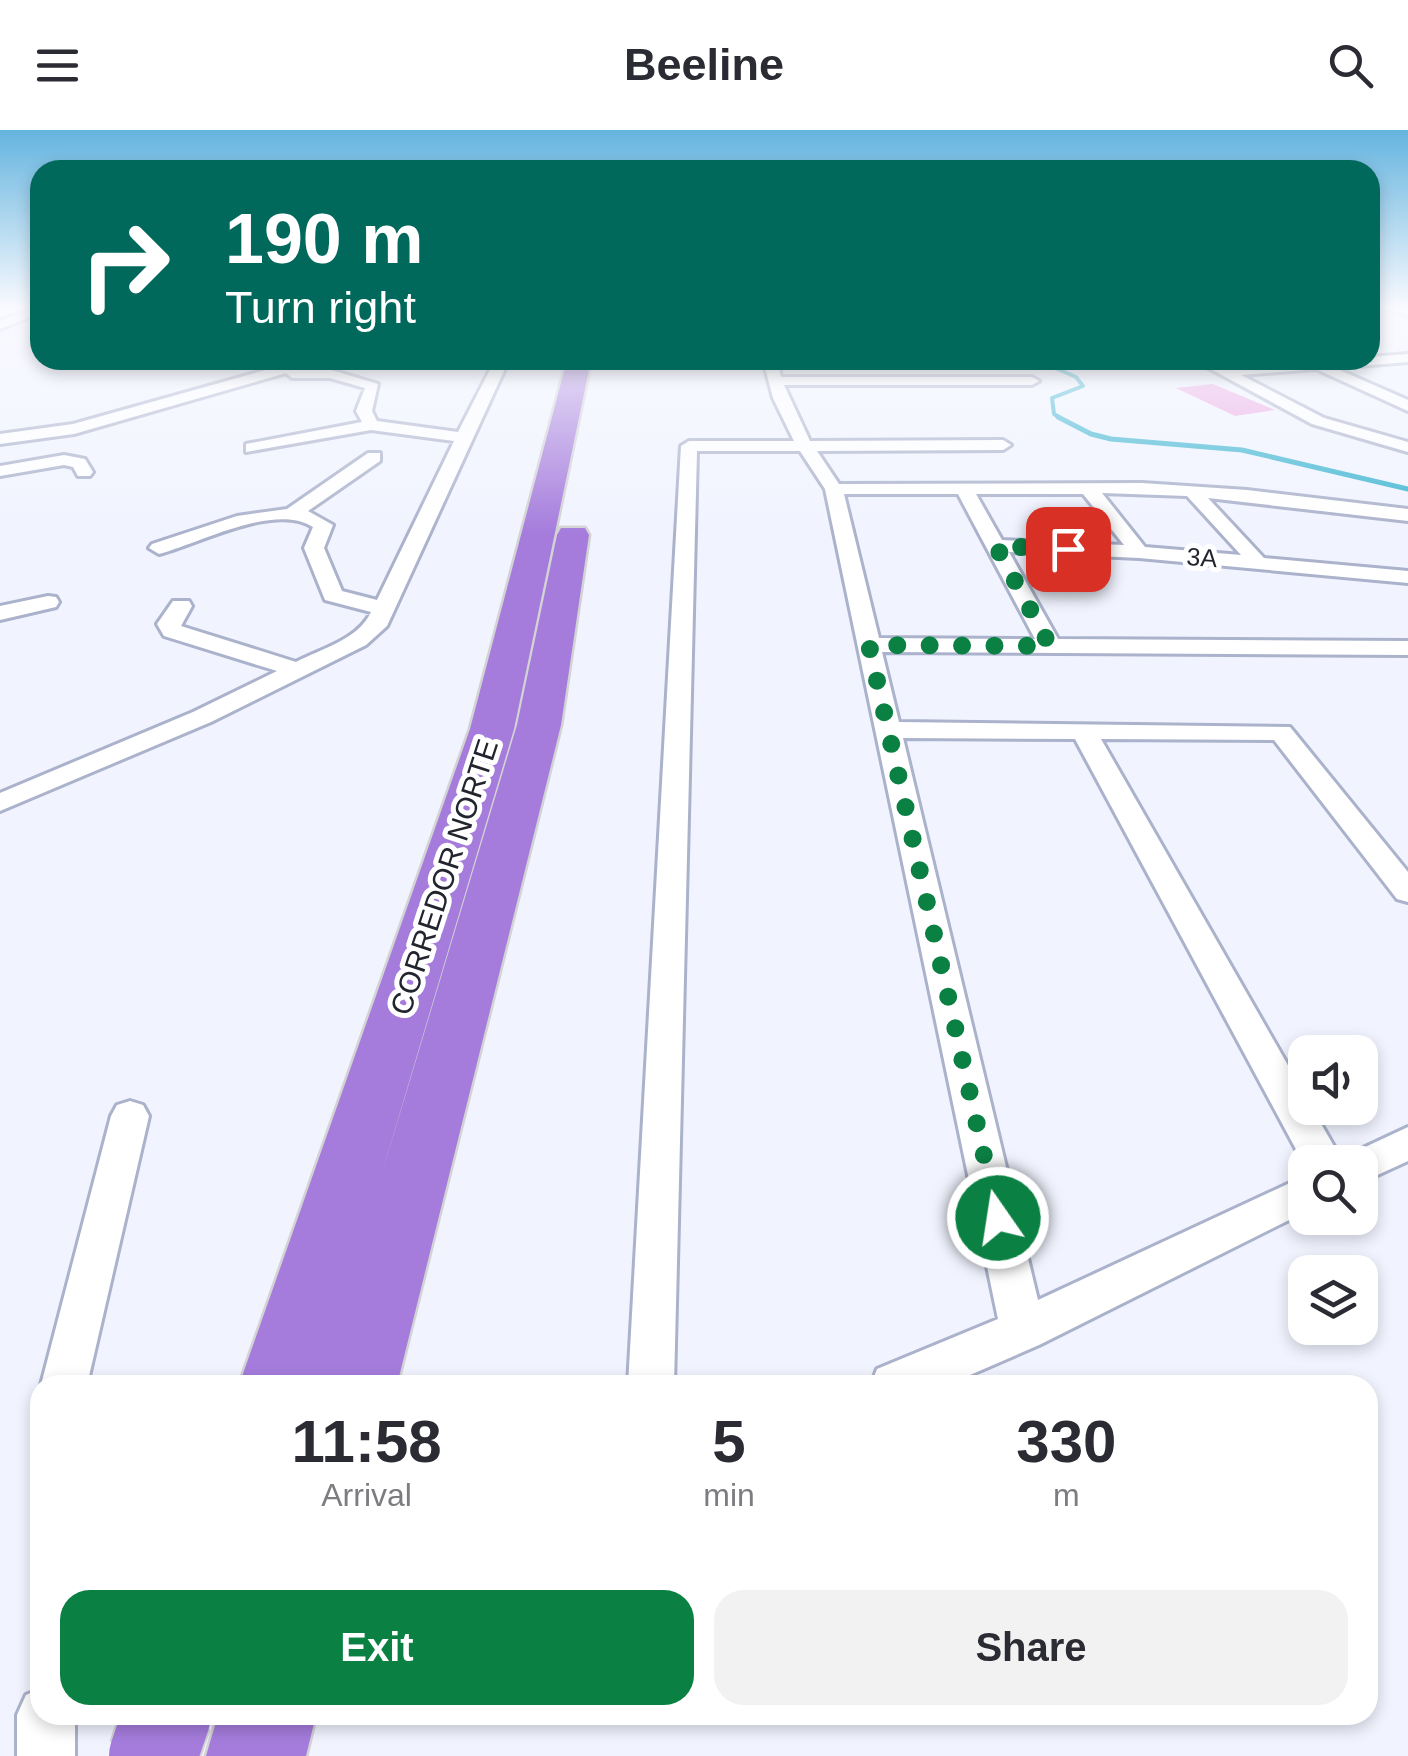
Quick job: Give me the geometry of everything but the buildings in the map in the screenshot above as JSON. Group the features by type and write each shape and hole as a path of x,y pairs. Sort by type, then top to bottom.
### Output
{"highway":[{"name":"CORREDOR NORTE","path":"288,1356 492,729 574,382"},
{"name":"CORREDOR NORTE","path":"366,1352 539,726 600,382"},
{"path":"153,1756 164,1725"},
{"path":"256,1756 264,1725"}],"street":[{"path":"0,439 74,429 231,382"},
{"path":"359,382 373,387 364,411 371,425"},
{"path":"0,803 202,717 358,640 376,626 491,382"},
{"path":"774,382 788,423 834,489 1023,1330"},
{"path":"1245,382 1318,420 1408,447"},
{"path":"1355,382 1408,406"},
{"path":"252,448 371,425 463,437"},
{"path":"651,1375 689,446 1003,445"},
{"path":"159,548 226,526 291,514 374,457"},
{"path":"0,471 64,460 79,463 84,472"},
{"path":"964,488 1050,646"},
{"path":"1088,488 1139,552"},
{"path":"834,489 1192,491 1408,514"},
{"path":"1192,491 1256,560"},
{"path":"291,514 322,522 314,548 333,595 384,609"},
{"name":"3A","path":"996,546 1256,560 1408,576"},
{"path":"0,613 48,602"},
{"path":"181,606 168,624 172,632 298,670"},
{"path":"869,645 1407,648"},
{"path":"888,730 1281,732 1408,892"},
{"path":"1083,730 1314,1145"},
{"path":"66,1375 130,1116"},
{"path":"1378,1158 1408,1143"},
{"path":"917,1375 1023,1330 1288,1202"},
{"path":"46,1725 46,1756"},
{"path":"132,1756 189,1725"}],"shaded area":[{"path":"1213,384 1275,410 1235,416 1176,388"}],"waterway":[{"path":"1062,419 1054,414 1052,398 1083,386 1080,382"},
{"path":"1058,417 1091,434 1111,439 1242,450 1408,489"}],"route":[{"path":"998,1218 869,645 1050,646 996,546 1068,549"}]}
